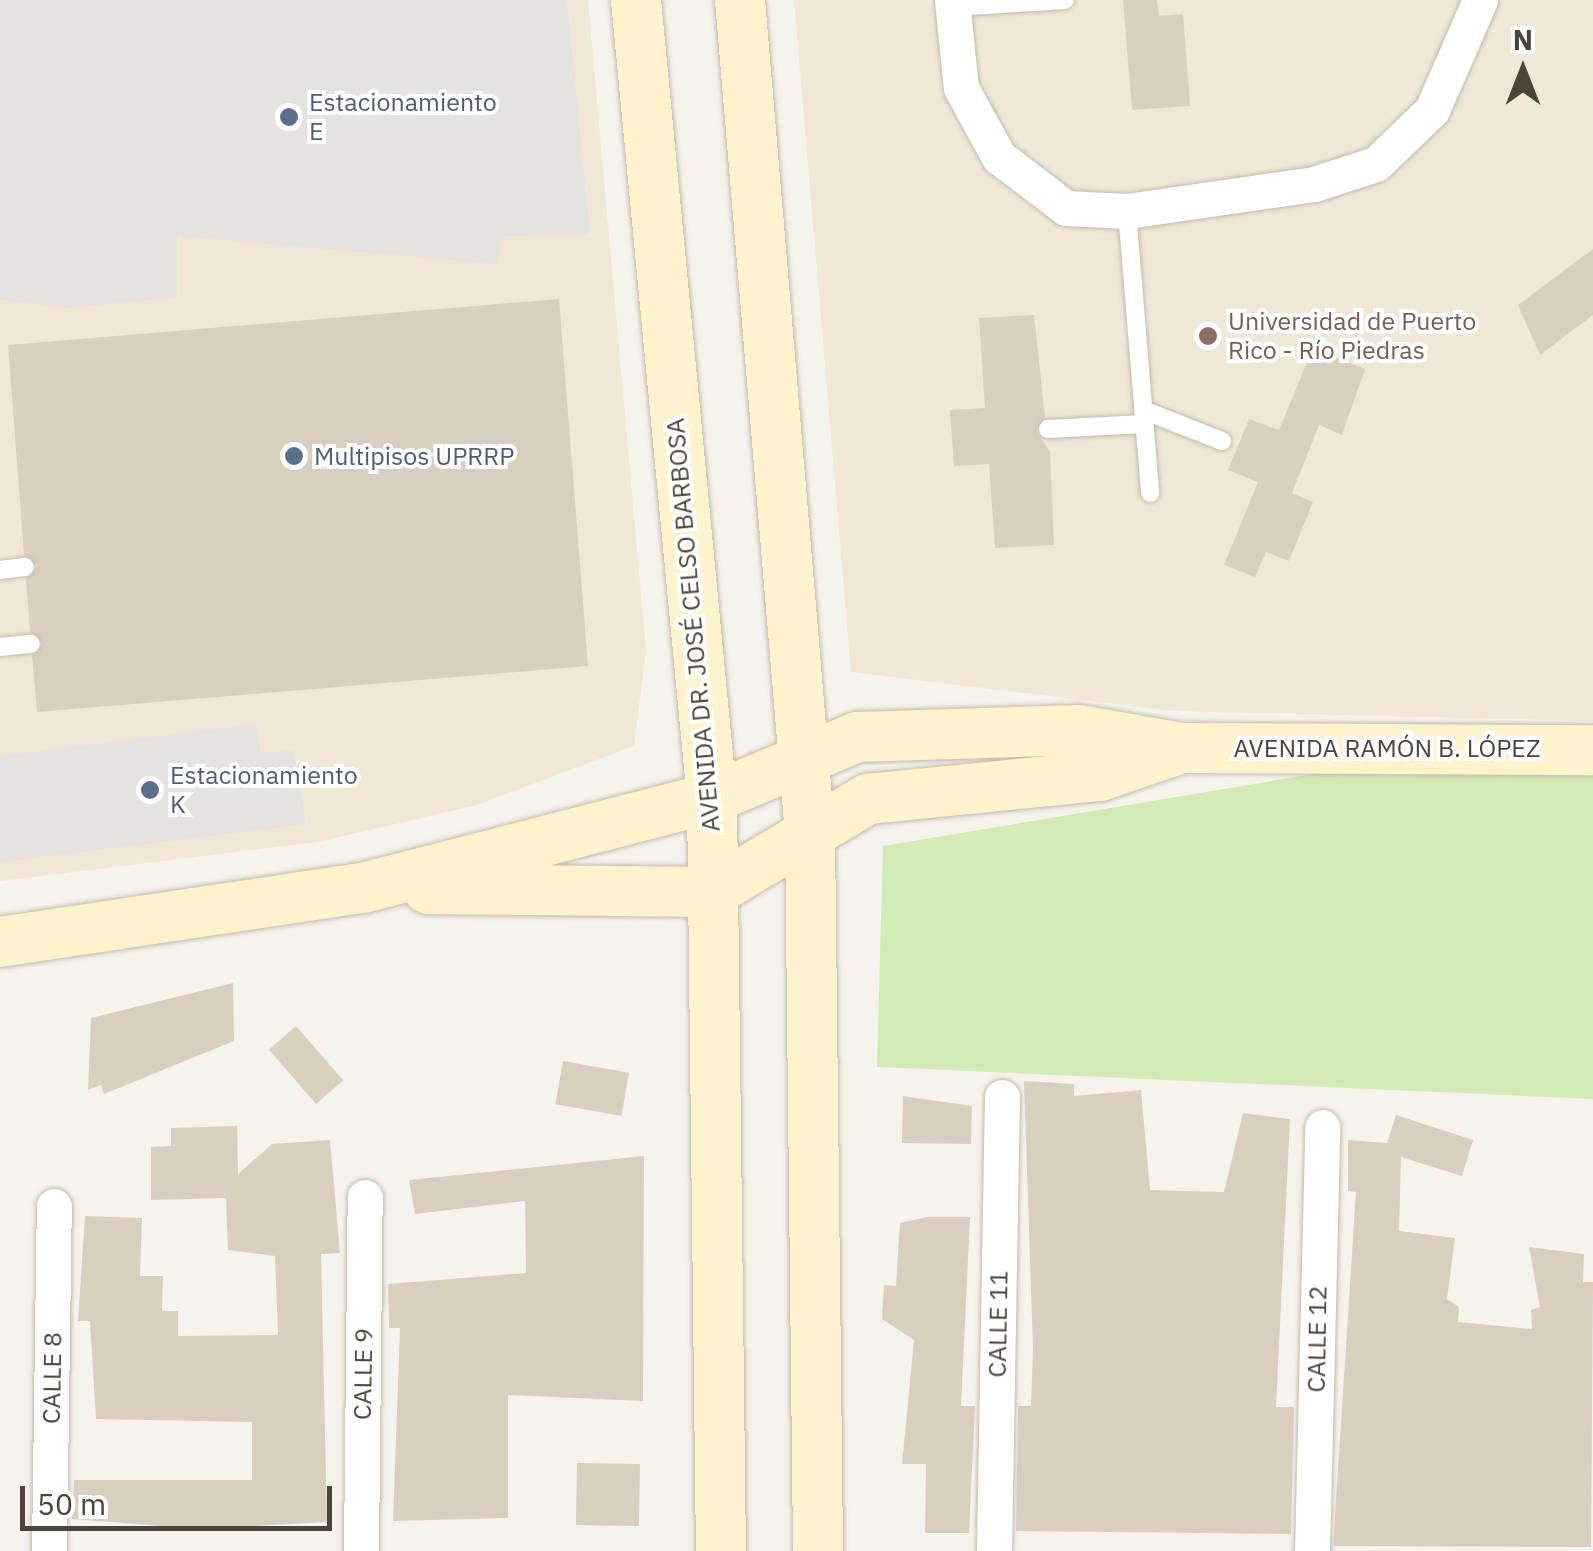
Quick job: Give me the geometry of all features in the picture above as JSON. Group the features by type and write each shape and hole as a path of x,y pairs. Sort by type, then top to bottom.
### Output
{"main road":[{"name":"AVENIDA DR. JOSÉ CELSO BARBOSA","path":"636,0 712,798 721,1551"},
{"path":"740,0 810,833 818,1551"},
{"name":"AVENIDA RAMÓN B. LÓPEZ","path":"362,888 712,798 858,737 1060,730 1182,748 1593,750"},
{"name":"AVENIDA RAMÓN B. LÓPEZ","path":"712,892 868,799 1100,776 1182,748"},
{"path":"0,942 362,888 712,892"}],"street":[{"path":"952,3 961,88 998,157 1066,208 1127,211 1314,184 1376,164 1432,110 1480,0"},
{"name":"CALLE 11","path":"994,1551 1002,1097"},
{"name":"CALLE 12","path":"1312,1551 1322,1127"},
{"name":"CALLE 9","path":"361,1551 365,1197"},
{"name":"CALLE 8","path":"49,1551 54,1206"}],"lane":[{"path":"952,3 1065,0"},
{"path":"1127,211 1150,493"},
{"path":"1048,429 1143,417 1222,441"},
{"path":"0,570 26,567"},
{"path":"0,647 31,644"}],"shaded area":[{"path":"0,0 588,0 646,650 634,746 477,805 318,842 0,881"},
{"name":"Estacionamiento E","path":"0,0 567,0 590,234 504,236 497,264 177,236 177,297 70,308 0,300"},
{"name":"Universidad de Puerto Rico - Río Piedras","path":"794,0 1593,0 1593,721 1172,711 851,672"},
{"name":"Estacionamiento K","path":"256,724 261,753 294,750 306,824 0,862 0,756"}],"green space":[{"path":"1344,769 1593,771 1593,1099 877,1067 883,846"}],"building":[{"path":"1123,0 1157,0 1159,16 1183,14 1190,106 1132,110"},
{"path":"1593,249 1593,315 1540,355 1518,305"},
{"name":"Multipisos UPRRP","path":"559,299 588,666 37,712 32,656 43,644 30,632 26,579 37,566 24,555 8,345"},
{"path":"1034,315 1045,417 1036,431 1050,452 1054,545 995,548 989,464 954,466 950,410 985,408 979,318"},
{"path":"1313,348 1365,369 1342,435 1319,425 1292,493 1313,502 1289,561 1266,552 1255,577 1224,565 1258,482 1228,470 1249,419 1279,430"},
{"path":"233,983 234,1041 104,1094 101,1085 88,1090 91,1018"},
{"path":"296,1026 343,1080 316,1104 269,1050"},
{"path":"563,1061 629,1073 621,1116 555,1104"},
{"path":"1024,1081 1074,1084 1074,1096 1141,1090 1150,1190 1224,1192 1243,1113 1290,1119 1276,1407 1294,1407 1291,1534 1016,1531 1018,1406 1031,1406 1033,1349"},
{"path":"903,1096 972,1106 971,1144 902,1143"},
{"path":"1396,1115 1473,1140 1462,1176 1401,1157 1399,1231 1455,1238 1447,1299 1459,1307 1458,1322 1532,1329 1531,1310 1540,1307 1529,1247 1584,1254 1583,1282 1593,1282 1591,1547 1333,1546 1356,1192 1348,1191 1348,1140 1387,1143"},
{"path":"237,1126 238,1174 272,1144 330,1140 340,1253 321,1254 327,1522 200,1529 72,1519 74,1480 252,1480 252,1422 96,1419 90,1321 78,1321 85,1216 142,1218 140,1276 163,1276 162,1311 178,1311 178,1336 278,1335 275,1256 228,1250 226,1198 151,1200 151,1147 171,1146 171,1128"},
{"path":"644,1156 643,1401 508,1395 508,1518 393,1521 400,1328 389,1328 388,1284 526,1273 525,1201 415,1214 409,1180"},
{"path":"927,1217 970,1217 961,1406 975,1406 969,1533 925,1533 926,1464 902,1464 914,1340 882,1319 884,1285 896,1286 900,1223"},
{"path":"577,1463 640,1464 639,1526 576,1525"}],"place":[{"name":"Estacionamiento E","path":"289,117"},
{"name":"Universidad de Puerto Rico - Río Piedras","path":"1208,336"},
{"name":"Multipisos UPRRP","path":"294,456"},
{"name":"Estacionamiento K","path":"150,790"}]}
